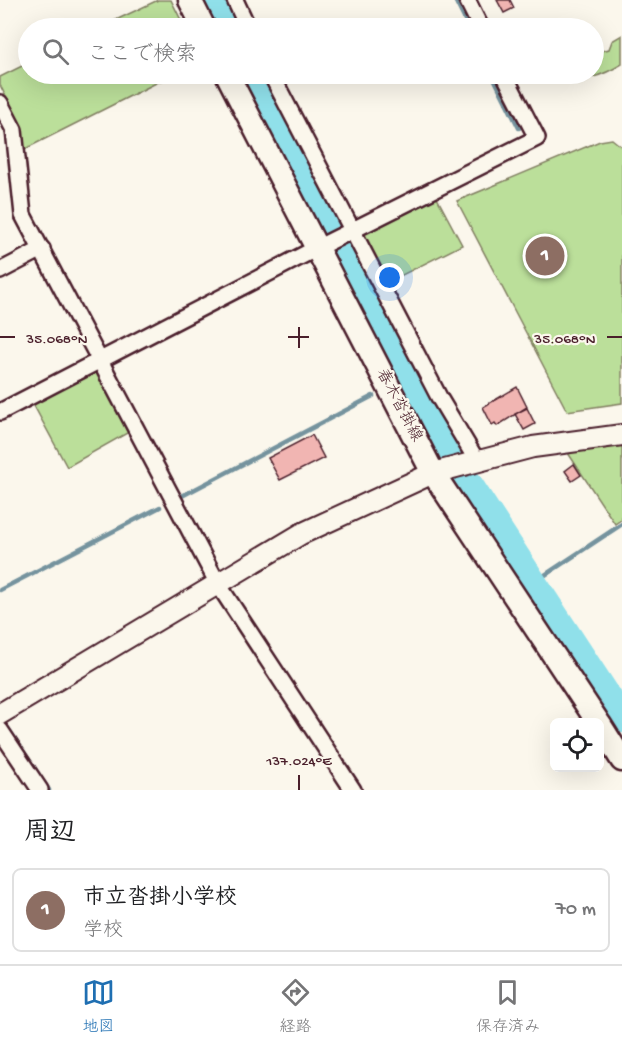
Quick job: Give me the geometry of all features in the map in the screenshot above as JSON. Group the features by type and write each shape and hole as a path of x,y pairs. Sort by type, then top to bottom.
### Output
{"main road":[{"path":"190,0 199,18"},
{"name":"春木沓掛線","path":"232,84 321,246 433,473 595,718"},
{"name":"春木沓掛線","path":"604,732 622,760"}],"street":[{"path":"235,0 243,18"},
{"path":"467,0 477,18"},
{"path":"276,84 351,232 440,399 477,461"},
{"path":"0,412 321,246 537,138 509,84"},
{"path":"0,103 14,130 23,215 218,584 354,790"},
{"path":"0,271 42,249"},
{"path":"0,714 302,534 433,473 533,447 622,435"},
{"path":"0,730 40,790"}],"green space":[{"path":"158,0 171,0 180,18 120,18"},
{"path":"622,35 622,64 604,74 604,50 609,49 612,41"},
{"path":"18,68 18,84 154,84 23,150 21,127 0,85 0,77"},
{"path":"612,139 622,147 622,403 567,411 457,201 600,141"},
{"path":"436,196 462,245 384,284 359,235"},
{"path":"94,370 98,371 129,432 67,467 32,402"},
{"path":"622,443 622,519 615,524 568,453"}],"building":[{"path":"497,0 510,0 514,8 504,13"},
{"path":"517,387 527,407 497,426 495,423 492,425 483,407"},
{"path":"527,408 535,424 524,430 515,414"},
{"path":"312,435 324,458 280,480 268,458"},
{"path":"574,464 581,475 572,481 565,471"}],"waterway":[{"path":"212,0 222,18"},
{"path":"455,0 464,18"},
{"path":"255,84 405,379 448,453"},
{"path":"497,84 519,128"},
{"path":"398,384 405,379"},
{"path":"180,497 373,396"},
{"path":"466,480 622,719"},
{"path":"0,590 160,507"},
{"path":"533,583 622,524"},
{"path":"8,728 49,790"}],"place":[{"name":"市立沓掛小学校","path":"545,256"}]}
